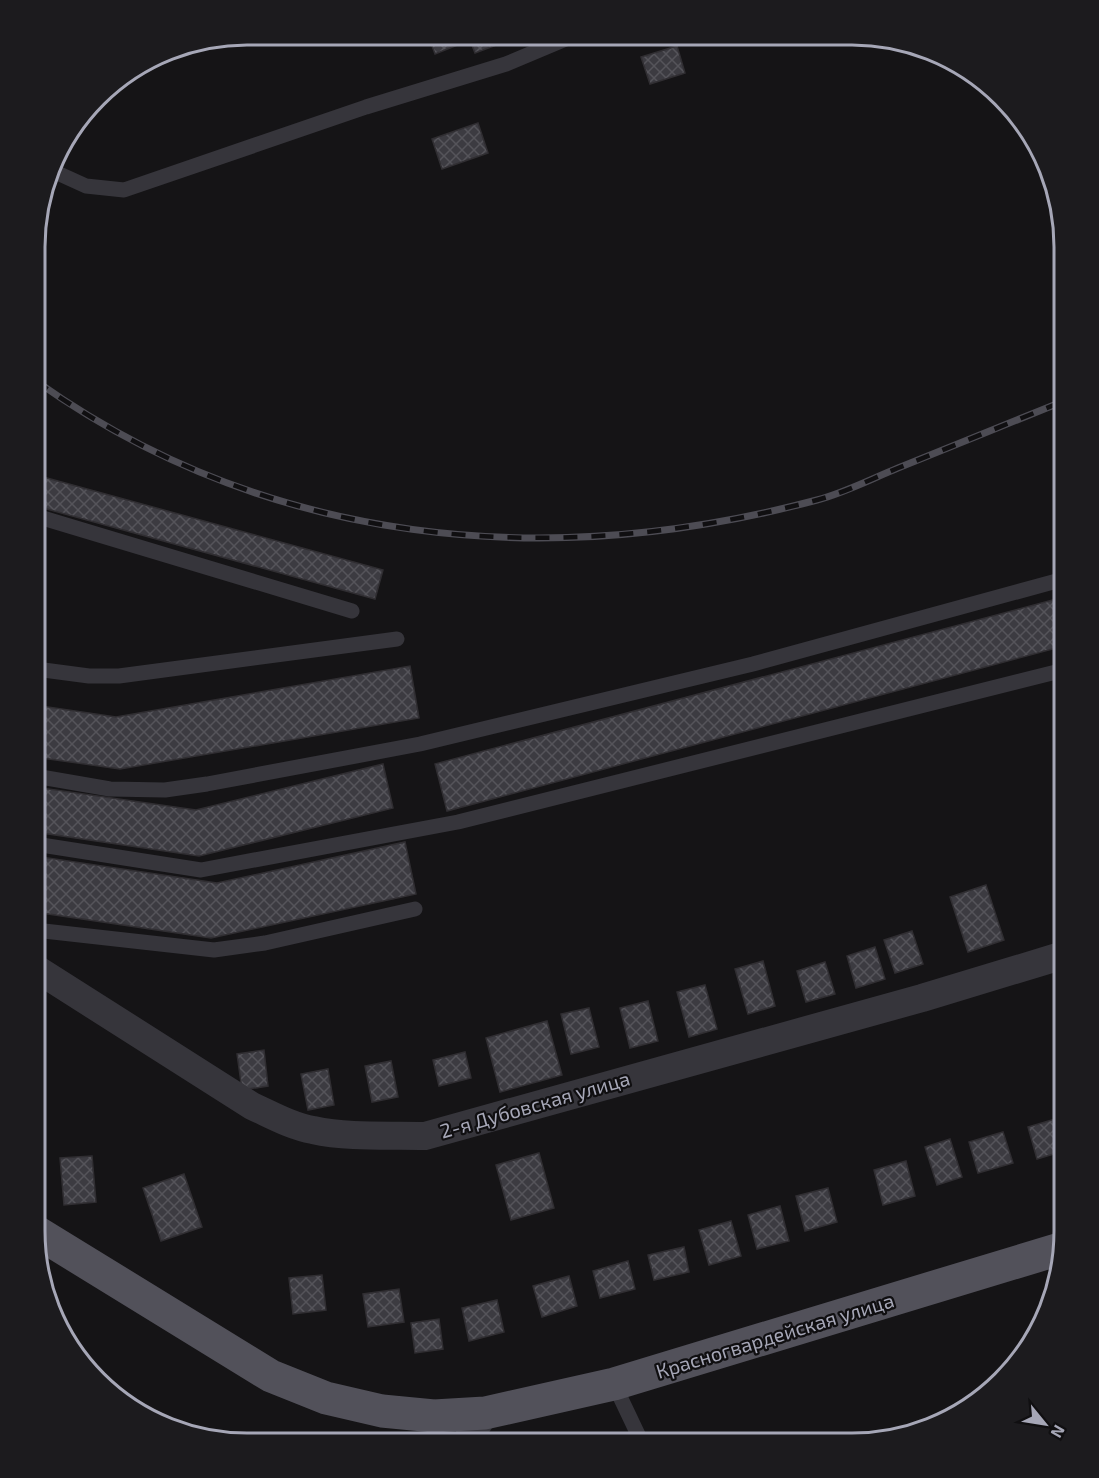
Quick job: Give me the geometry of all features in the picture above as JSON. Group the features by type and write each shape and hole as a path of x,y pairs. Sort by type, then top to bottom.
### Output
{"main road":[{"name":"Красногвардейская улица","path":"46,1238 271,1376 326,1398 382,1411 434,1416 481,1428 614,1384 1053,1251"}],"street":[{"name":"2-я Дубовская улица","path":"45,974 252,1106 285,1122 313,1130 349,1134 425,1136 922,998 1054,958"}],"lane":[{"path":"59,174 86,186 124,190 366,107 506,64 551,45"},
{"path":"45,519 352,611"},
{"path":"45,778 110,789 165,789 207,784 420,744 753,664 1054,582"},
{"path":"45,670 89,676 119,676 398,639"},
{"path":"45,846 201,870 458,822 1054,673"},
{"path":"45,931 214,950 265,943 415,909"},
{"path":"614,1384 637,1433"}],"building":[{"path":"432,45 458,45 435,54"},
{"path":"472,45 496,45 475,53"},
{"path":"677,46 685,73 650,84 641,57"},
{"path":"478,123 488,153 442,169 432,139"},
{"path":"45,477 383,570 375,599 45,508"},
{"path":"1054,600 1054,649 447,811 435,764"},
{"path":"410,666 419,718 120,769 45,758 45,706 116,717"},
{"path":"383,764 393,808 199,856 45,833 45,788 196,810"},
{"path":"405,842 416,894 211,938 45,913 45,857 217,883"},
{"path":"986,885 1004,940 968,952 950,897"},
{"path":"912,931 923,964 895,973 884,940"},
{"path":"875,947 885,979 856,988 847,956"},
{"path":"763,961 775,1006 748,1014 735,969"},
{"path":"825,962 835,994 806,1002 797,971"},
{"path":"705,985 717,1029 689,1037 677,992"},
{"path":"648,1001 658,1041 630,1048 620,1008"},
{"path":"589,1008 599,1047 571,1054 561,1014"},
{"path":"547,1021 562,1075 500,1092 486,1038"},
{"path":"264,1050 268,1086 242,1090 237,1054"},
{"path":"465,1052 471,1078 439,1086 433,1060"},
{"path":"391,1061 398,1097 372,1102 365,1066"},
{"path":"328,1069 334,1105 308,1110 301,1074"},
{"path":"1054,1119 1054,1154 1037,1159 1028,1127"},
{"path":"1003,1132 1013,1163 978,1173 969,1142"},
{"path":"950,1139 962,1177 937,1185 925,1147"},
{"path":"539,1153 554,1208 511,1220 496,1165"},
{"path":"92,1156 96,1202 64,1205 60,1158"},
{"path":"906,1161 915,1196 883,1205 874,1170"},
{"path":"184,1174 202,1227 161,1241 143,1188"},
{"path":"828,1188 837,1222 805,1231 796,1196"},
{"path":"780,1206 789,1241 757,1249 748,1215"},
{"path":"731,1221 741,1256 709,1265 699,1230"},
{"path":"684,1247 689,1272 654,1280 648,1255"},
{"path":"628,1261 635,1289 600,1298 593,1271"},
{"path":"322,1275 326,1310 293,1314 289,1278"},
{"path":"569,1276 577,1306 542,1317 533,1286"},
{"path":"399,1289 404,1322 368,1327 363,1294"},
{"path":"497,1300 504,1332 469,1341 462,1308"},
{"path":"439,1319 443,1349 415,1353 411,1323"}],"railway":[{"path":"45,387 125,436 218,479 314,510 412,529 512,537 614,535 715,522 817,500 847,490 1054,405"}]}
